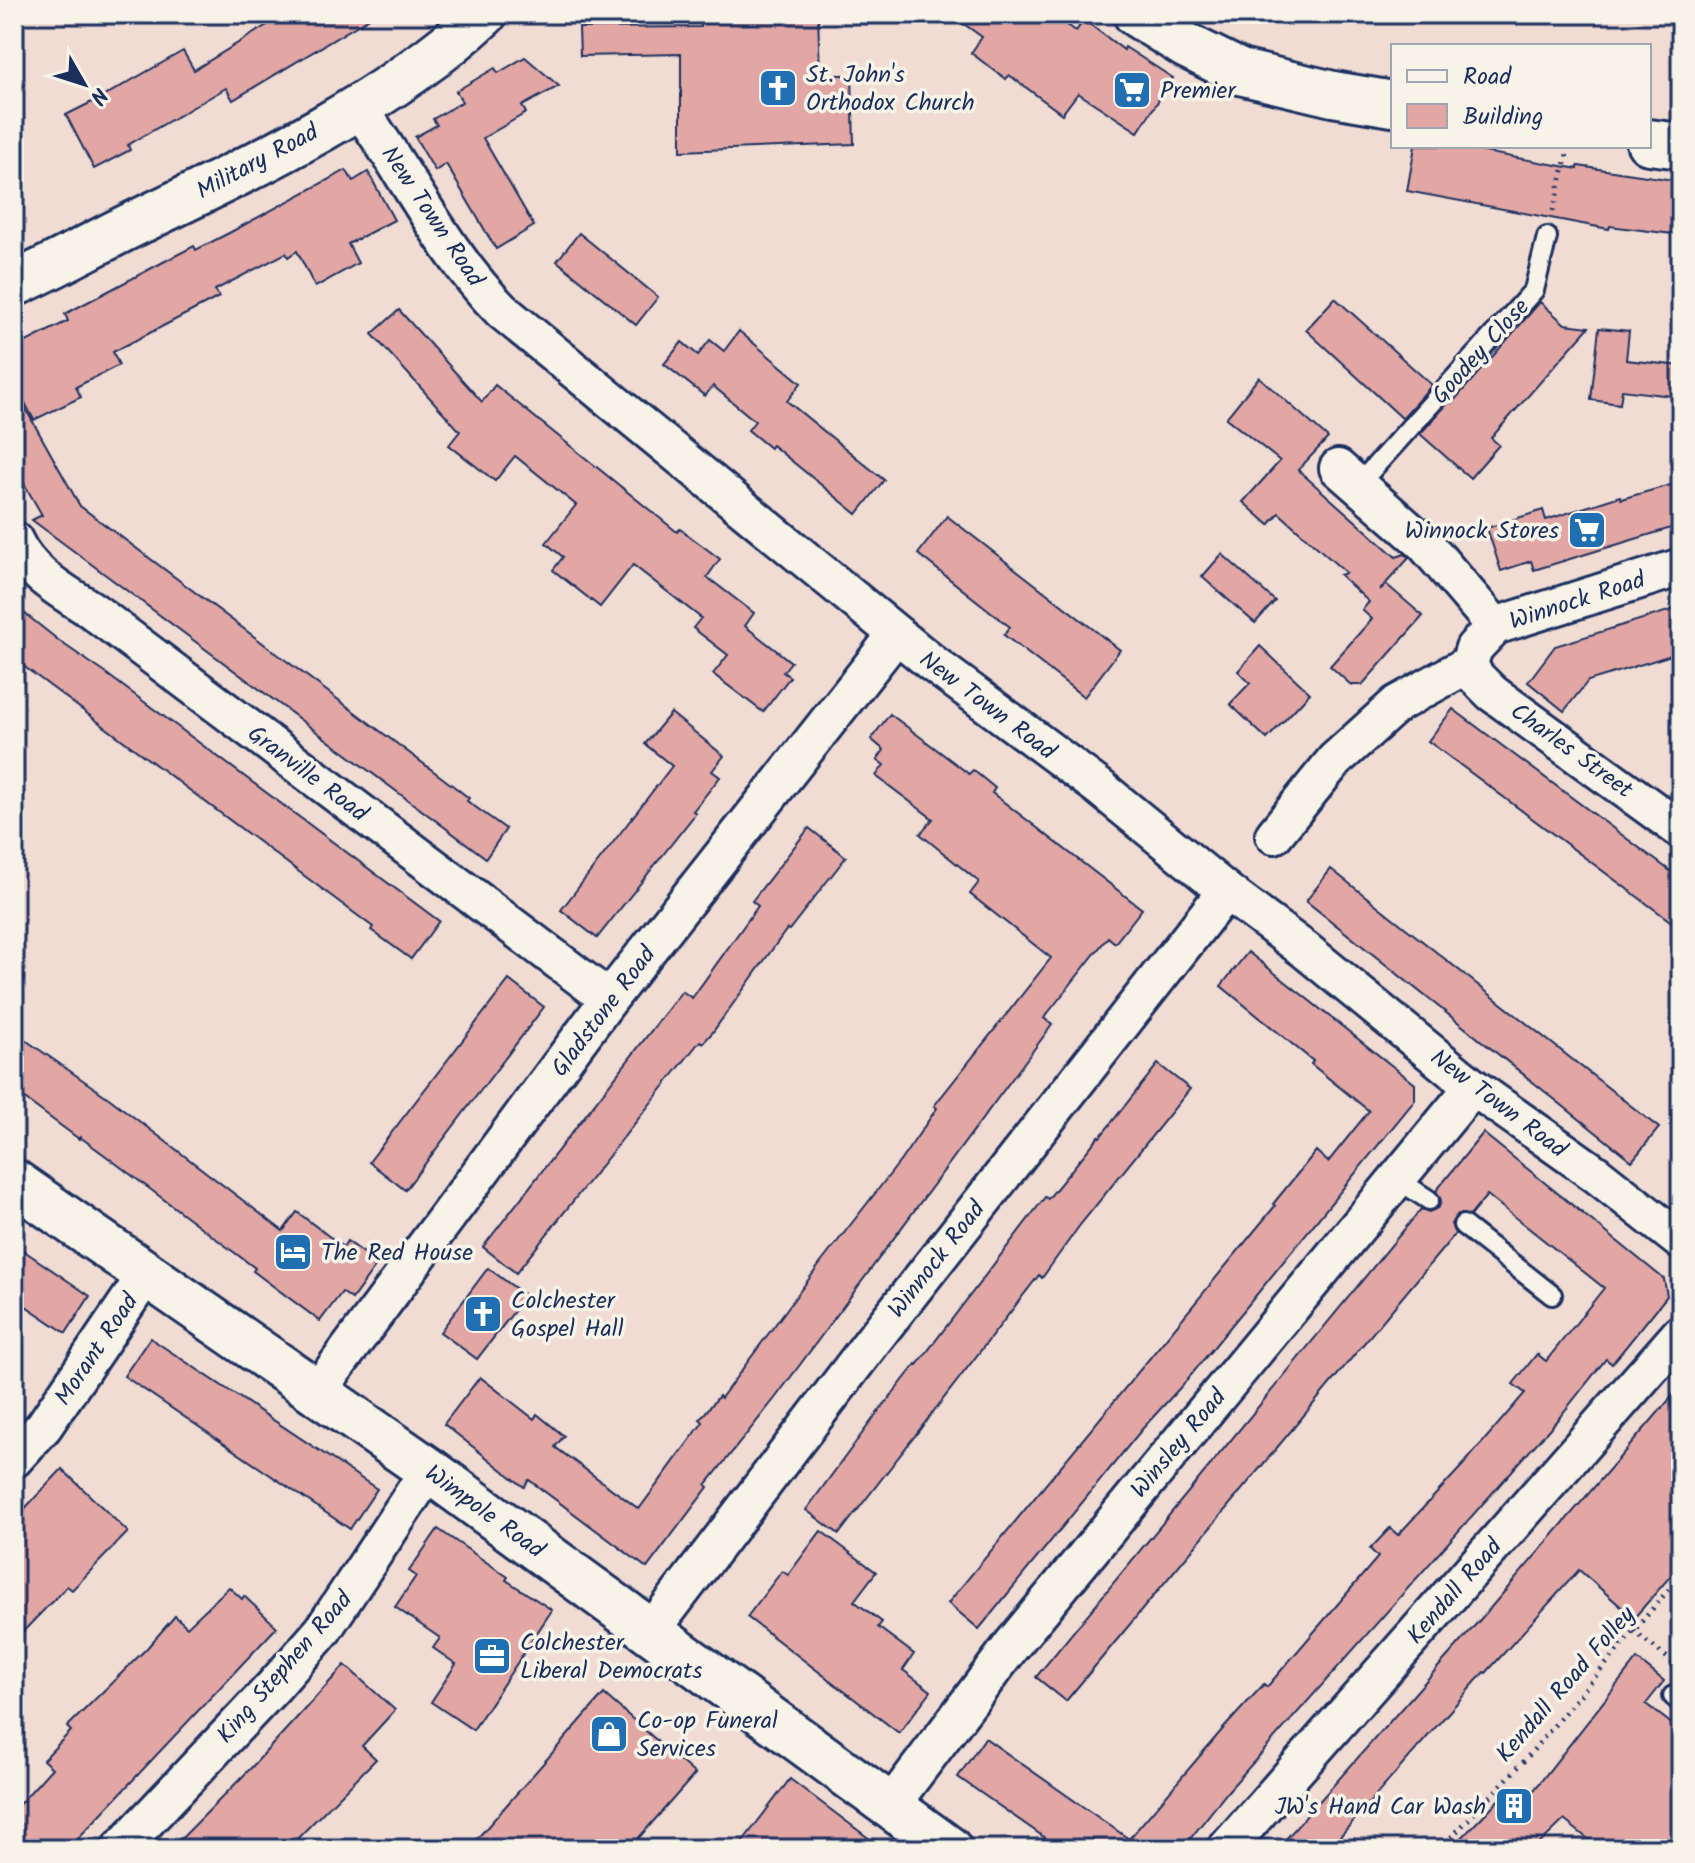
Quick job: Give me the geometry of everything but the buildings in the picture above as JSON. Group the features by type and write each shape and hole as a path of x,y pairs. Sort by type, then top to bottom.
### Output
{"street":[{"name":"Military Road","path":"18,273 230,178 358,107 455,41 484,14"},
{"path":"1136,14 1187,46 1240,72 1333,94 1391,104"},
{"name":"New Town Road","path":"358,107 462,264 491,300 896,635 1099,787 1473,1087 1542,1134 1681,1241"},
{"path":"1651,142 1681,146"},
{"name":"Goodey Close","path":"1348,476 1425,544 1495,626"},
{"name":"Granville Road","path":"14,540 21,556 35,571 93,611 609,999"},
{"name":"Winnock Road","path":"1274,835 1335,760 1397,704 1469,664 1474,648 1495,626 1681,567"},
{"name":"Gladstone Road","path":"317,1392 609,999 896,635"},
{"name":"Charles Street","path":"1469,664 1475,676 1492,693 1681,830"},
{"name":"Winnock Road","path":"652,1630 912,1290 1226,891"},
{"name":"Winsley Road","path":"891,1805 1012,1645 1473,1087"},
{"name":"Wimpole Road","path":"14,1182 429,1470 949,1849"},
{"name":"Morant Road","path":"14,1459 44,1426 146,1275"},
{"name":"Kendall Road","path":"1226,1849 1681,1333"},
{"name":"King Stephen Road","path":"120,1849 323,1630 429,1470"}],"lane":[{"name":"Goodey Close","path":"1348,476 1534,290 1547,237"},
{"path":"1397,1179 1429,1200"},
{"path":"1463,1225 1552,1295"}],"path":[{"path":"1547,237 1569,148"},
{"name":"Kendall Road Folley","path":"1440,1849 1525,1760 1681,1575"},
{"path":"1634,1631 1681,1669"}],"place":[{"name":"St. John's Orthodox Church","path":"778,88"},
{"name":"Premier","path":"1132,90"},
{"name":"Winnock Stores","path":"1587,530"},
{"name":"The Red House","path":"293,1252"},
{"name":"Colchester Gospel Hall","path":"483,1314"},
{"name":"Colchester Liberal Democrats","path":"492,1656"},
{"name":"Co-op Funeral Services","path":"609,1734"},
{"name":"JW's Hand Car Wash","path":"1514,1806"}]}
